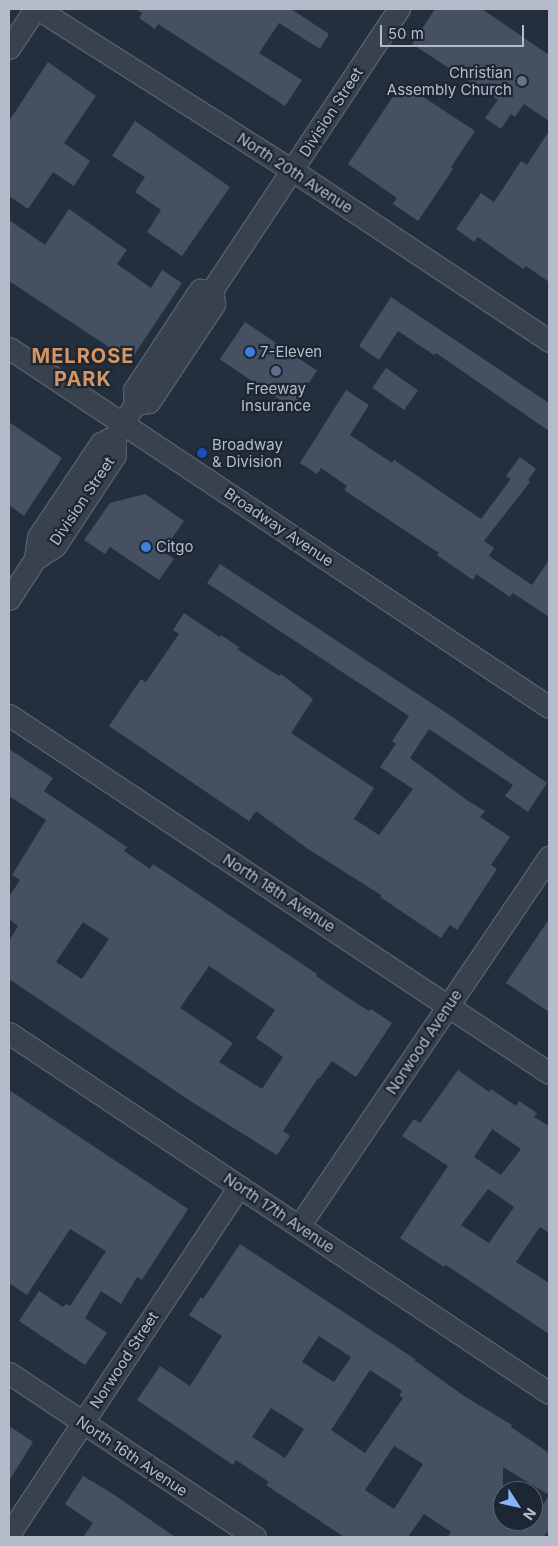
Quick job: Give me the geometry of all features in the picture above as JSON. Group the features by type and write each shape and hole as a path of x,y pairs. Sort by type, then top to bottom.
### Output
{"street":[{"path":"9,48 37,9"},
{"name":"North 20th Avenue","path":"37,9 292,170 549,341"},
{"name":"Division Street","path":"9,599 35,559 55,546 115,455 119,429 134,404 149,402 214,304 212,290 398,9"},
{"name":"Broadway Avenue","path":"9,348 119,429 549,707"},
{"name":"North 18th Avenue","path":"9,715 549,1073"},
{"name":"Norwood Avenue","path":"299,1226 549,857"},
{"name":"North 17th Avenue","path":"9,1033 549,1393"},
{"name":"Norwood Street","path":"9,1534 239,1186"},
{"name":"North 16th Avenue","path":"9,1373 255,1537"}],"building":[{"path":"135,9 291,9 329,34 320,49 279,23 259,53 302,80 285,106 158,24 155,29 139,18 142,13"},
{"path":"435,9 482,9 549,55 549,121 524,104 515,117 511,114 501,129 485,118 498,100 412,44"},
{"path":"48,62 96,96 64,143 90,161 74,186 53,172 28,209 9,196 9,121"},
{"path":"402,83 475,131 451,167 453,169 418,221 393,204 397,198 348,164"},
{"path":"135,121 230,187 182,256 147,232 161,210 135,192 145,177 112,156"},
{"path":"549,131 549,282 526,266 523,269 478,237 474,242 456,229 481,193 494,202 521,161 527,165"},
{"path":"69,209 127,250 117,264 151,288 162,270 182,283 130,361 9,281 9,220 45,245"},
{"path":"391,297 549,403 549,431 436,353 434,355 398,331 379,360 359,346"},
{"path":"245,322 317,371 292,408 220,359"},
{"path":"386,368 418,390 404,410 372,388"},
{"path":"346,390 369,405 350,435 392,463 394,460 481,519 511,479 506,476 520,457 536,469 528,480 530,482 484,541 494,548 489,556 532,585 549,560 549,617 513,593 510,597 476,574 473,580 437,555 439,553 344,490 347,486 321,468 317,474 300,463"},
{"path":"9,422 62,458 24,516 9,505"},
{"path":"145,494 184,521 163,551 174,559 159,580 110,547 105,554 84,540 110,503"},
{"path":"220,564 448,714 547,783 528,812 505,796 513,785 429,729 410,758 468,801 485,811 480,817 510,837 491,865 497,869 457,930 450,925 441,938 380,897 381,895 308,849 256,811 249,821 109,726 141,679 146,682 179,634 173,630 184,613 220,637 221,635 239,647 237,649 279,676 281,674 313,699 291,733 374,788 354,819 379,835 413,789 380,767 396,744 392,741 409,716 207,583"},
{"path":"9,749 53,778 44,791 127,847 124,851 150,869 153,864 317,974 316,976 347,997 369,1011 371,1009 392,1023 356,1077 332,1061 318,1078 283,1131 290,1136 277,1155 192,1102 9,979 9,941 18,926 9,919 9,897 20,880 12,875 46,820 9,796","holes":["83,922 109,939 82,979 56,962","209,966 275,1010 256,1038 283,1057 262,1089 219,1062 233,1043 180,1008"]},
{"path":"549,919 549,1012 506,983"},
{"path":"458,1070 489,1092 491,1089 516,1106 519,1101 537,1113 534,1117 549,1126 549,1233 540,1227 516,1262 549,1283 549,1334 446,1265 444,1267 400,1238 448,1166 402,1136 414,1119 420,1123","holes":["492,1129 521,1149 501,1175 474,1157","488,1189 514,1207 489,1243 461,1225"]},
{"path":"9,1090 188,1209 142,1280 137,1277 121,1304 101,1291 85,1318 107,1333 85,1365 19,1321 39,1291 63,1307 66,1304 70,1306 106,1251 70,1229 27,1295 9,1283"},
{"path":"240,1244 415,1359 464,1396 512,1425 511,1427 549,1453 549,1495 549,1529 544,1537 447,1537 451,1532 424,1514 408,1537 344,1537 266,1485 269,1482 236,1460 233,1465 137,1400 160,1366 190,1386 222,1336 189,1315 201,1297 203,1299","holes":["319,1336 351,1357 334,1382 302,1362","370,1370 402,1391 399,1396 403,1398 365,1453 331,1430","271,1408 304,1429 285,1458 252,1437","394,1446 423,1464 394,1509 365,1490"]},
{"path":"9,1426 33,1442 9,1481"},
{"path":"83,1476 113,1494 175,1537 83,1537 93,1523 65,1504"}],"place":[{"name":"Christian Assembly Church","path":"522,81"},
{"name":"7-Eleven","path":"250,352"},
{"name":"Freeway Insurance","path":"276,371"},
{"name":"Broadway & Division","path":"202,453"},
{"name":"Citgo","path":"146,547"}],"district":[{"name":"MELROSE PARK","path":"83,368"}]}
